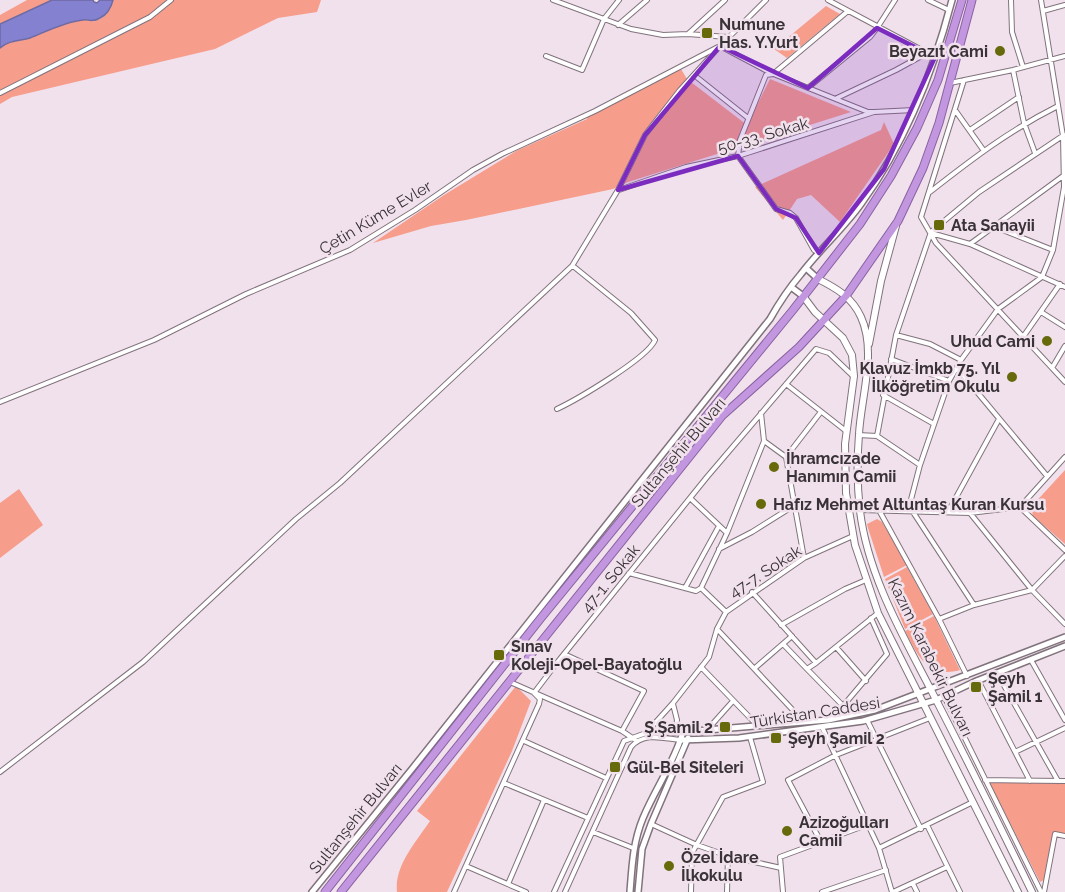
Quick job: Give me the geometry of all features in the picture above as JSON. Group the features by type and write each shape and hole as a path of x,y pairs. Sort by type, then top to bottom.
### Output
{"highway":[{"name":"Sultanşehir Bulvarı","path":"325,892 541,618 818,279 867,214 917,128 938,80 962,0"},
{"name":"Sultanşehir Bulvarı","path":"341,892 722,416 799,347 846,296 898,221 923,168 950,83 972,0"}],"main road":[{"path":"867,353 881,281 898,221"},
{"name":"Kazım Karabekir Bulvarı","path":"818,279 835,287 846,296 861,318 867,353 858,435 857,471 860,510 864,534 883,594 1032,892"},
{"name":"Kazım Karabekir Bulvarı","path":"803,297 840,334 853,360 854,376 846,431 846,493 853,536 866,580 878,613 922,704 1018,892"}],"street":[{"path":"0,93 150,17 171,0"},
{"path":"553,0 618,25 663,35 728,37"},
{"path":"546,56 582,70 604,20 619,0"},
{"path":"618,25 647,0"},
{"path":"688,34 725,0"},
{"path":"0,772 143,662 296,519 340,483 572,266 618,190 645,135 728,37 766,0"},
{"path":"828,0 935,57"},
{"path":"839,6 844,0"},
{"path":"808,88 861,45 878,28 895,0"},
{"path":"928,0 950,10"},
{"name":"Sultanşehir Bulvarı","path":"312,892 770,319 790,287 861,205 893,154 915,110 935,57 952,0"},
{"path":"1011,0 1012,32 1023,67"},
{"path":"974,605 910,512 920,465 949,381 961,360 998,309 1042,277 1053,250 1064,196 1064,135 1041,0"},
{"path":"1043,11 1065,5"},
{"path":"819,253 814,250 796,218 776,209 738,156 740,140 766,75 773,74 848,11"},
{"path":"720,46 773,74 868,112 874,112"},
{"name":"Çetin Küme Evler","path":"0,402 154,340 246,294 350,250 415,210 472,170 595,111 720,46"},
{"path":"837,98 927,53"},
{"path":"950,83 1065,56"},
{"path":"1013,70 1024,123 1035,153"},
{"path":"694,75 748,118"},
{"path":"964,80 921,217 936,243 1065,382"},
{"path":"970,130 1019,97"},
{"path":"928,193 1024,123 1058,106"},
{"name":"50-33. Sokak","path":"618,190 686,167 738,156 874,112 915,110"},
{"path":"954,110 984,151"},
{"path":"877,436 896,335 931,232 979,192 1064,135"},
{"path":"970,244 1063,176"},
{"path":"994,227 1053,250"},
{"path":"931,232 970,244 1063,286 1023,337"},
{"path":"557,409 580,398 616,373 646,351 655,340 631,313 572,266"},
{"name":"Kazım Karabekir Bulvarı","path":"806,268 818,279"},
{"path":"790,287 803,297"},
{"path":"1041,312 1065,327"},
{"path":"896,335 930,344 961,360"},
{"path":"1052,368 1065,346"},
{"name":"47-1. Sokak","path":"534,693 690,498 816,348 829,353 854,376"},
{"path":"891,359 949,381"},
{"path":"957,368 1047,476"},
{"path":"786,384 820,413 846,431"},
{"path":"884,395 934,424"},
{"path":"629,573 696,591 701,588 727,533 764,441 761,413"},
{"path":"786,457 820,413"},
{"path":"948,512 999,419"},
{"path":"858,435 877,436 920,465"},
{"path":"764,441 786,457 804,558"},
{"path":"860,510 970,513 1020,507 1065,457"},
{"path":"690,498 727,533"},
{"path":"719,549 752,532 795,505"},
{"path":"1020,507 1065,550"},
{"path":"880,512 939,619 967,676"},
{"path":"970,513 1032,590 1065,624"},
{"path":"685,588 719,526"},
{"name":"47-7. Sokak","path":"646,733 709,657 717,629 726,612 804,558 853,536"},
{"path":"939,619 974,605 1032,590 1065,556"},
{"path":"781,625 845,589 866,580"},
{"path":"701,588 726,612"},
{"path":"752,592 816,663"},
{"path":"807,669 878,613"},
{"path":"843,706 887,654 871,618"},
{"path":"717,629 804,722"},
{"path":"755,668 792,636"},
{"name":"Türkistan Caddesi","path":"631,737 646,733 690,732 804,722 875,710 1065,637"},
{"path":"783,644 852,714"},
{"name":"Türkistan Caddesi","path":"637,741 647,737 684,740 750,736 867,720 936,700 978,680 1065,646"},
{"path":"836,647 866,681"},
{"path":"564,654 644,691 622,731"},
{"path":"1031,660 1065,720"},
{"path":"701,667 758,726"},
{"path":"997,673 1058,781"},
{"path":"978,680 1030,781"},
{"path":"509,681 622,731 637,741 631,747 565,892"},
{"path":"453,892 524,741 539,704 540,699 534,693"},
{"path":"944,696 1042,892"},
{"path":"707,730 733,700"},
{"path":"673,703 677,720 675,733"},
{"path":"820,842 788,780 836,755 930,718"},
{"path":"867,720 921,829"},
{"path":"822,726 869,824 893,892 947,867"},
{"path":"1015,752 1065,728"},
{"path":"638,892 642,849 684,740 683,732"},
{"path":"630,892 633,848 643,819 690,732"},
{"path":"691,892 692,853 723,797 763,782 750,736"},
{"path":"554,892 624,741 631,737"},
{"path":"524,741 606,778"},
{"path":"984,780 1065,781"},
{"path":"504,783 588,818"},
{"path":"508,884 544,800"},
{"path":"879,848 973,802"},
{"path":"651,824 728,856 781,868"},
{"path":"783,892 780,857 869,824"},
{"path":"927,825 960,892"},
{"path":"593,832 633,848"},
{"path":"1042,892 1055,834 1065,836"},
{"path":"727,892 728,856"},
{"path":"466,866 526,892"},
{"path":"823,892 886,870"},
{"path":"913,884 917,892"}],"highlighted area":[{"path":"877,28 935,57 884,169 819,253 796,218 776,209 738,156 618,190 645,135 720,46 808,88"}],"shaded area":[{"path":"27,0 52,0 0,24 0,15"},
{"path":"52,0 93,0 97,3 100,0 113,0 107,13 93,21 70,22 0,48 0,24"},
{"path":"113,0 321,0 317,12 278,18 215,49 12,97 0,104 0,46 69,23 97,20 107,13"},
{"path":"826,6 840,14 787,58 774,49"},
{"path":"681,69 687,79 747,125 770,79 851,112 628,182 613,189 431,226 373,243 444,195 516,151 587,119 586,113"},
{"path":"884,122 894,144 840,222 811,195 797,199 783,220 755,187 881,130"},
{"path":"1065,470 1065,544 1033,516 1031,507"},
{"path":"19,489 43,525 0,558 0,503"},
{"path":"877,519 882,522 907,565 884,577 867,524"},
{"path":"907,567 933,614 905,629 885,579"},
{"path":"934,616 960,670 949,672 932,668 920,657 905,631"},
{"path":"516,686 531,701 512,751 447,892 397,892 402,864 430,821 417,811"},
{"path":"989,782 1065,783 1065,834 1053,832 1046,874 1044,880 1040,882"}],"place":[{"name":"Numune Has. Y.Yurt","path":"707,33"},
{"name":"Beyazıt Cami","path":"1000,51"},
{"name":"Ata Sanayii","path":"939,225"},
{"name":"Uhud Cami","path":"1047,341"},
{"name":"Klavuz İmkb 75. Yıl İlköğretim Okulu","path":"1012,377"},
{"name":"İhramcızade Hanımın Camii","path":"774,467"},
{"name":"Hafız Mehmet Altuntaş Kuran Kursu","path":"761,504"},
{"name":"Sınav Koleji-Opel-Bayatoğlu","path":"499,655"},
{"name":"Şeyh Şamil 1","path":"976,687"},
{"name":"Ş.Şamil 2","path":"725,727"},
{"name":"Şeyh Şamil 2","path":"776,738"},
{"name":"Gül-Bel Siteleri","path":"615,767"},
{"name":"Azizoğulları Camii","path":"787,831"},
{"name":"Özel İdare İlkokulu","path":"669,866"}]}
